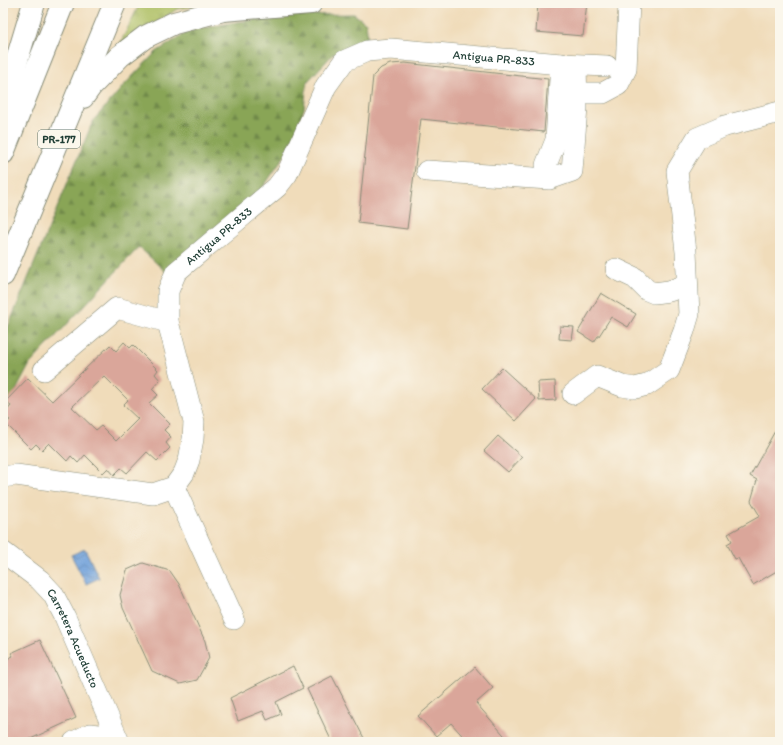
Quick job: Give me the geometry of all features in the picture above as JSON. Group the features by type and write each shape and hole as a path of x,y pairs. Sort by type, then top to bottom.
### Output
{"highway":[{"path":"3,112 6,96 34,3"},
{"path":"3,153 63,3"},
{"name":"PR-177","path":"3,275 115,3"},
{"path":"65,124 91,86 120,56 145,37 174,22 223,10 311,3"}],"street":[{"path":"576,93 603,93 618,85 626,69 629,3"},
{"name":"Antigua PR-833","path":"174,487 184,473 189,460 194,422 168,322 168,291 176,272 277,187 287,174 326,86 344,61 367,51 391,49 569,65 607,66"},
{"path":"427,171 549,179 572,171 577,108 576,93 569,65"},
{"path":"546,165 556,140 569,65"},
{"path":"573,394 597,376 622,386 635,388 647,385 669,370 689,314 686,252 677,171 697,138 725,126 780,112"},
{"path":"616,269 635,278 647,290 654,293 687,285"},
{"path":"44,370 117,308 168,322"},
{"path":"3,477 16,475 153,494 174,487 234,619"},
{"name":"Carretera Acueducto","path":"3,552 40,580 53,594 65,617 107,737"},
{"path":"74,742 90,734 107,737"}],"green space":[{"path":"140,3 215,3 177,9 117,50"},
{"path":"354,14 366,23 368,38 333,54 307,82 304,109 288,151 264,186 168,274 139,247 30,364 3,415 3,339 93,121 126,83 156,52 189,31 287,15"}],"water":[{"path":"85,549 99,578 86,584 71,555"}],"building":[{"path":"538,3 587,3 583,36 536,32"},
{"path":"405,63 548,79 544,132 421,119 407,229 358,223 373,76 381,68 390,64"},
{"path":"601,293 636,314 628,327 611,317 594,342 578,332"},
{"path":"560,326 574,327 572,340 559,339"},
{"path":"124,342 130,348 133,345 158,370 155,374 160,380 152,389 158,395 149,403 170,424 164,430 171,437 166,443 170,448 157,461 147,452 127,473 121,468 114,475 108,468 103,473 85,455 78,463 71,456 67,461 49,443 42,450 36,444 31,449 6,424 10,420 4,414 11,406 6,401 28,378 52,401 110,345 116,351","holes":["104,376 128,400 123,405 138,419 116,441 101,426 96,430 72,407"]},
{"path":"502,368 536,399 516,421 482,389"},
{"path":"555,381 556,400 539,401 538,382"},
{"path":"780,422 780,569 753,585 738,558 735,559 727,544 732,541 728,534 760,516 751,501 757,480 750,476"},
{"path":"498,436 522,457 508,472 484,451"},
{"path":"143,563 170,571 179,584 205,641 209,658 197,680 180,684 152,671 123,608 120,595 127,570"},
{"path":"40,640 76,718 24,742 3,742 3,661 13,656 11,653"},
{"path":"293,666 303,688 276,702 281,714 267,720 263,711 238,721 230,698"},
{"path":"475,667 493,688 476,703 510,742 468,742 451,723 436,736 418,716"},
{"path":"332,676 366,742 332,742 307,689"}]}
